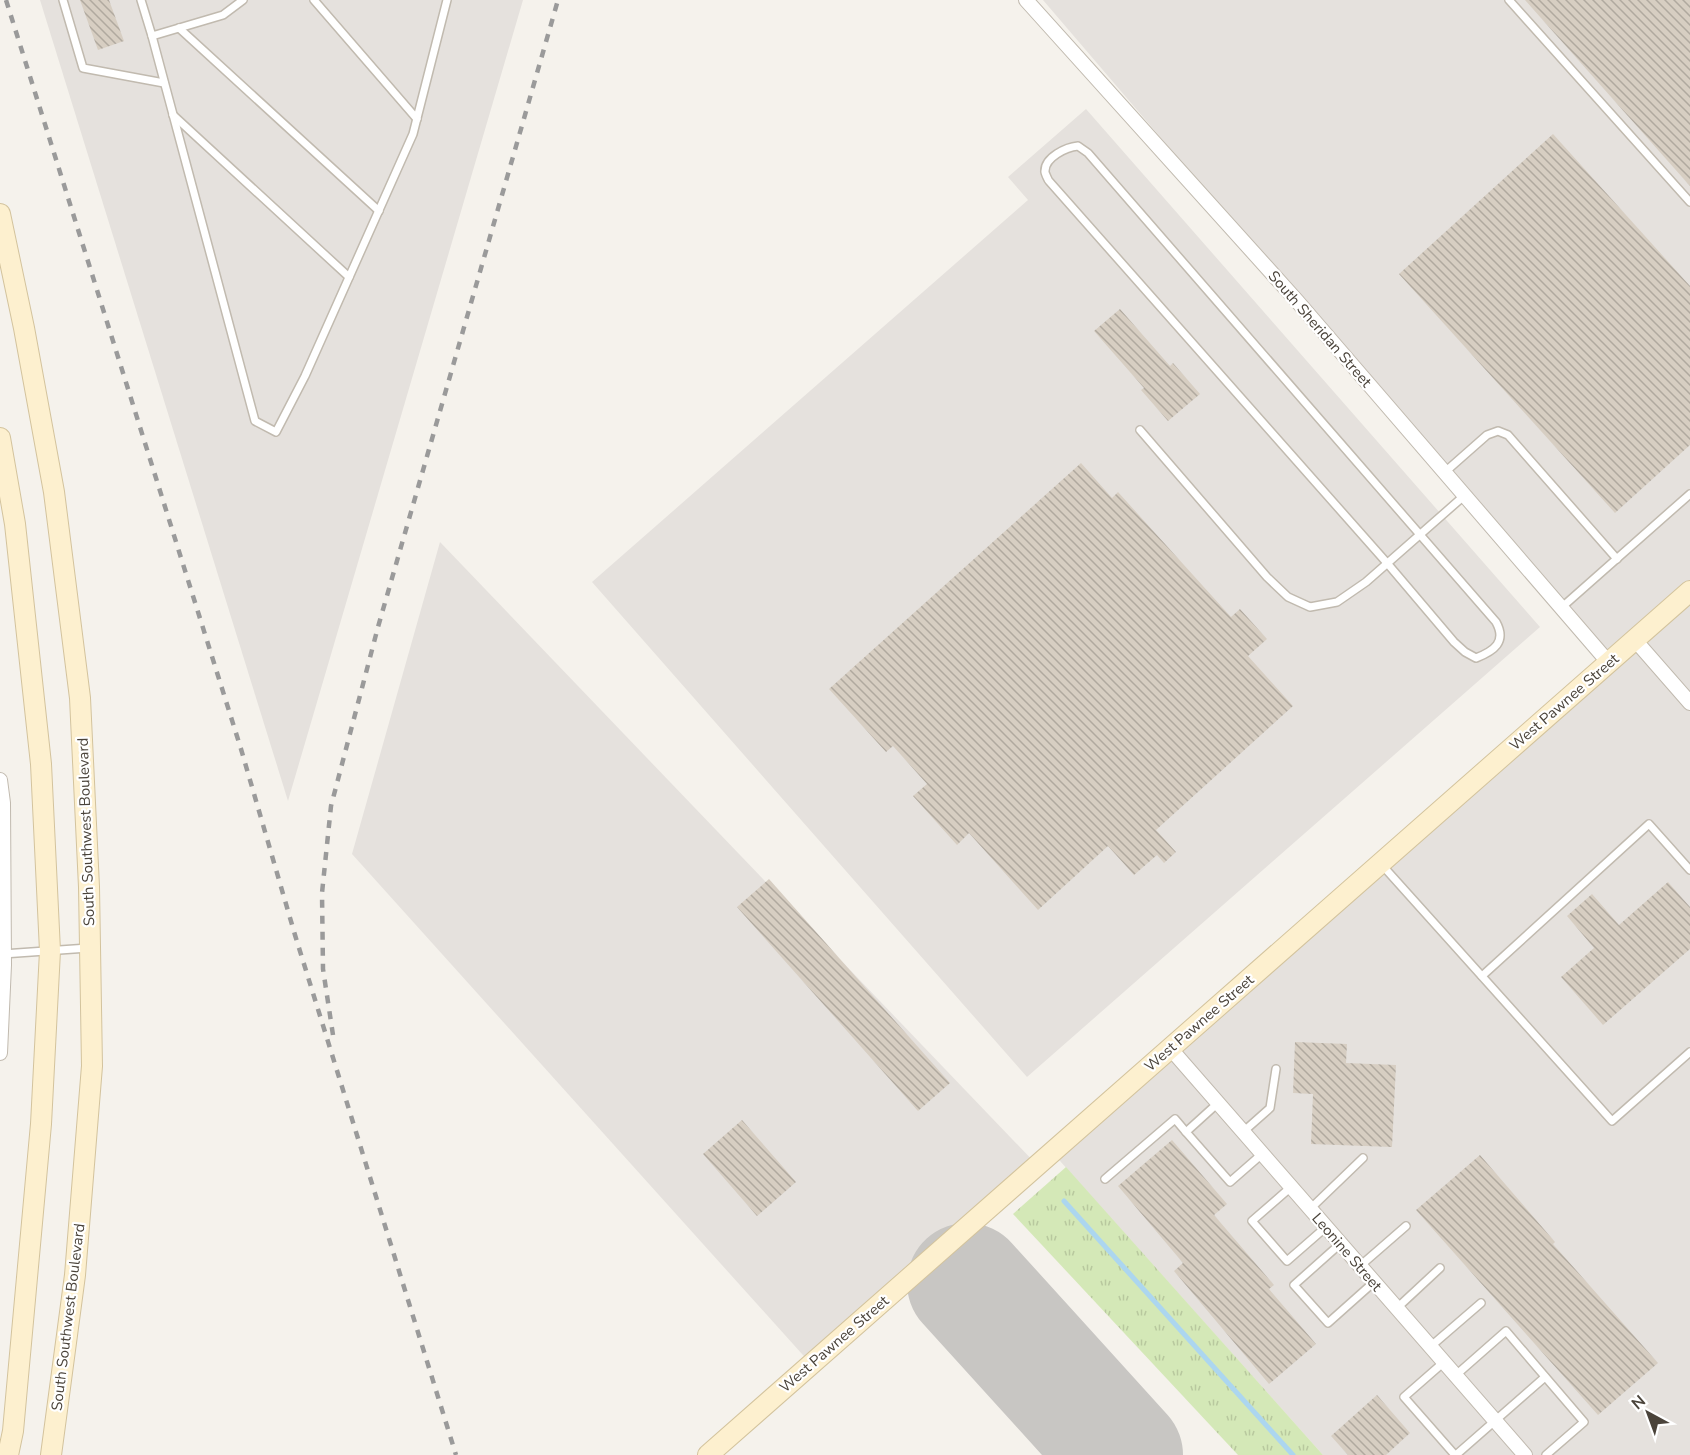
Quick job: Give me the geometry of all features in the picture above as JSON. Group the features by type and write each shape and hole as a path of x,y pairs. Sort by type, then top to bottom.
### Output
{"main road":[{"name":"South Southwest Boulevard","path":"0,214 24,328 54,492 77,675 89,887 92,1066 75,1275 51,1455"},
{"path":"0,438 15,524 41,764 50,951 41,1124 9,1455"},
{"name":"West Pawnee Street","path":"714,1453 1690,591"}],"street":[{"name":"South Sheridan Street","path":"1026,0 1297,301 1609,663"},
{"path":"1635,640 1690,703"},
{"path":"0,780 3,803 0,1053"},
{"name":"Leonine Street","path":"1170,1048 1525,1455"}],"lane":[{"path":"63,0 83,68 164,83"},
{"path":"141,0 255,421 276,432 305,376 413,134 447,0"},
{"path":"152,36 223,15 243,0"},
{"path":"314,0 417,119"},
{"path":"1509,0 1690,202"},
{"path":"179,28 379,211"},
{"path":"173,115 349,277"},
{"path":"1078,146 1088,153 1421,534 1496,622 1501,631 1499,642 1488,653 1476,658 1459,647 1049,181 1045,172 1047,164 1056,155 1067,147 1078,146"},
{"path":"1140,430 1267,577 1288,597 1310,607 1337,602 1366,582 1465,495"},
{"path":"1445,472 1487,435 1498,431 1508,435 1617,559"},
{"path":"1561,608 1690,494"},
{"path":"1482,976 1649,824 1690,870"},
{"path":"1381,863 1612,1121 1690,1052"},
{"path":"2,954 90,947"},
{"path":"1243,1132 1270,1108 1276,1069"},
{"path":"1186,1132 1218,1103"},
{"path":"1105,1179 1175,1119 1230,1182 1262,1154"},
{"path":"1310,1209 1363,1158"},
{"path":"1291,1187 1251,1221 1287,1261 1326,1227"},
{"path":"1360,1266 1406,1226"},
{"path":"1340,1244 1294,1285 1328,1323 1374,1282"},
{"path":"1396,1308 1440,1269"},
{"path":"1430,1347 1481,1303"},
{"path":"1455,1376 1506,1331 1584,1422 1546,1455"},
{"path":"1444,1362 1404,1397 1456,1455 1545,1377"}],"shaded area":[{"path":"40,0 523,0 288,801"},
{"path":"1043,0 1690,0 1690,1455 1323,1455 1052,1152 1609,662"},
{"path":"1086,109 1540,627 1027,1077 592,582 1028,200 1008,177"},
{"path":"440,542 1037,1165 811,1364 352,854"}],"green space":[{"path":"1066,1167 1323,1455 1238,1455 1013,1214"}],"building":[{"path":"80,0 109,0 124,41 98,50"},
{"path":"1525,0 1690,0 1690,186"},
{"path":"1553,134 1690,286 1690,445 1615,513 1399,274"},
{"path":"1120,309 1170,366 1173,363 1200,394 1168,421 1141,390 1144,388 1094,331"},
{"path":"1081,463 1112,498 1118,492 1231,617 1240,609 1267,639 1248,656 1293,706 1156,830 1176,852 1164,863 1157,855 1134,875 1108,846 1038,910 969,833 957,845 913,796 927,784 893,746 886,752 829,689"},
{"path":"769,879 950,1083 918,1111 737,907"},
{"path":"1668,882 1690,907 1690,949 1603,1025 1561,977 1594,948 1567,916 1592,894 1619,925"},
{"path":"1295,1042 1347,1044 1346,1063 1396,1065 1392,1147 1311,1144 1313,1094 1293,1093"},
{"path":"742,1120 796,1182 757,1216 703,1154"},
{"path":"1172,1140 1227,1204 1214,1215 1274,1285 1269,1289 1316,1344 1269,1384 1174,1271 1183,1263 1118,1186"},
{"path":"1480,1155 1555,1242 1553,1244 1658,1363 1598,1415 1416,1210"},
{"path":"1377,1395 1410,1433 1386,1455 1348,1455 1331,1436"}],"waterway":[{"path":"1064,1201 1293,1455"}],"runway":[{"path":"967,1283 1123,1455"}],"railway":[{"path":"6,0 241,749 295,935 456,1455"},
{"path":"333,1035 323,969 322,893 331,806 378,627 558,0"}]}
